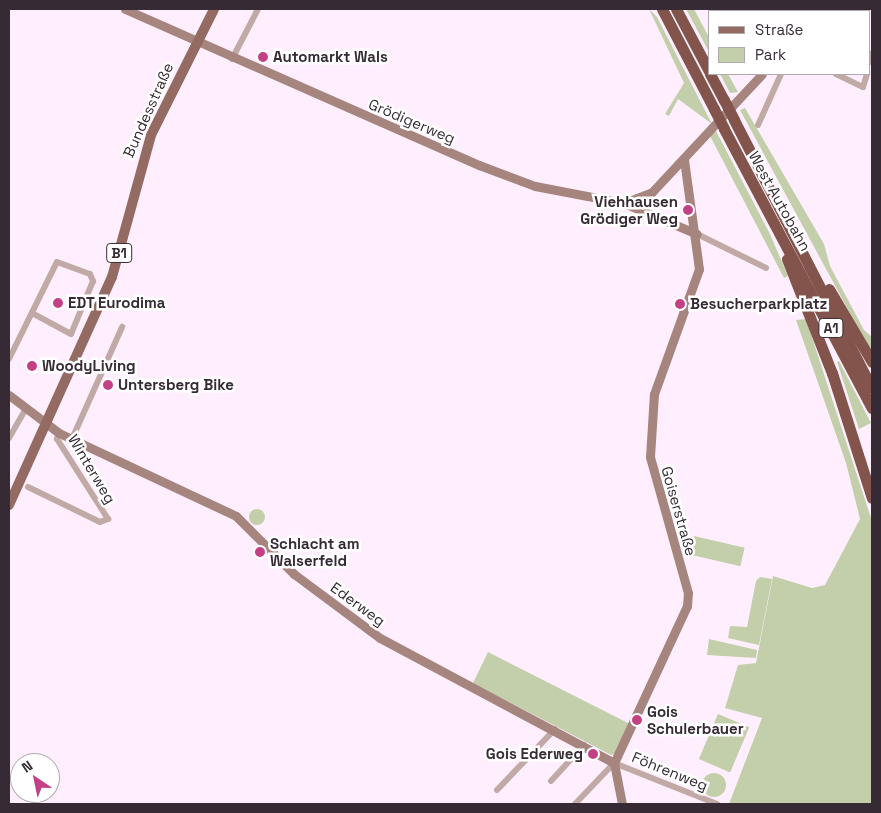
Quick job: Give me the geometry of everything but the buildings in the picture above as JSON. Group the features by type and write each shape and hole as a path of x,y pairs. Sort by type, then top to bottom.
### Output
{"highway":[{"name":"West Autobahn","path":"662,9 872,408"},
{"name":"West Autobahn","path":"676,9 708,69"},
{"name":"West Autobahn","path":"711,75 788,221 872,388"},
{"path":"788,221 872,362"},
{"path":"781,238 832,373 872,498"}],"main road":[{"name":"Bundesstraße","path":"9,505 103,301 143,155 196,42 214,9"}],"street":[{"name":"Grödigerweg","path":"125,9 232,59 507,176 535,186 624,204 697,234"},
{"path":"232,59 258,9"},
{"path":"624,204 652,192 684,160 761,75"},
{"path":"758,125 781,75"},
{"path":"838,75 863,87 867,75"},
{"name":"Goiserstraße","path":"614,763 687,606 680,564 656,490 650,423 664,358 698,276 697,234 684,160"},
{"path":"697,234 766,268"},
{"path":"9,358 57,262 90,274 93,281 70,334 32,313"},
{"path":"72,439 122,327"},
{"name":"Ederweg","path":"9,395 59,433 236,516 294,574 380,638 584,745 614,763"},
{"path":"9,438 26,408"},
{"name":"Winterweg","path":"28,487 100,522 108,519 57,439 59,433"},
{"path":"497,790 554,729"},
{"path":"551,781 584,745"},
{"path":"614,763 621,803"},
{"path":"575,804 614,763"},
{"name":"Föhrenweg","path":"614,763 716,804"}],"green space":[{"path":"649,9 657,17 712,124 678,99 669,116 665,114 684,83"},
{"path":"686,9 694,9 708,35 708,50"},
{"path":"721,75 729,75 738,92 730,93"},
{"path":"745,108 824,244 830,266 864,330 872,337 872,354 740,110"},
{"path":"716,131 770,234 788,276 784,278 710,136"},
{"path":"806,319 872,521 872,804 729,804 762,718 725,708 738,665 756,663 773,576 812,588 825,585 860,519 846,463 796,320"},
{"path":"839,361 871,423 859,429 837,362"},
{"path":"257,509 265,517 257,525 249,517"},
{"path":"694,536 745,548 740,566 690,555"},
{"path":"760,577 772,579 759,645 728,638 730,626 747,627 756,581"},
{"path":"709,639 757,650 756,658 707,655"},
{"path":"488,652 630,724 617,753 611,755 473,683"},
{"path":"718,714 749,727 730,772 699,759"},
{"path":"714,773 723,776 726,785 723,794 714,797 705,794 702,785 705,776"}],"place":[{"name":"Automarkt Wals","path":"263,57"},
{"name":"Viehhausen Grödiger Weg","path":"688,210"},
{"name":"EDT Eurodima","path":"58,303"},
{"name":"Besucherparkplatz","path":"680,304"},
{"name":"WoodyLiving","path":"32,366"},
{"name":"Untersberg Bike","path":"108,385"},
{"name":"Schlacht am Walserfeld","path":"260,552"},
{"name":"Gois Schulerbauer","path":"637,720"},
{"name":"Gois Ederweg","path":"593,754"}]}
